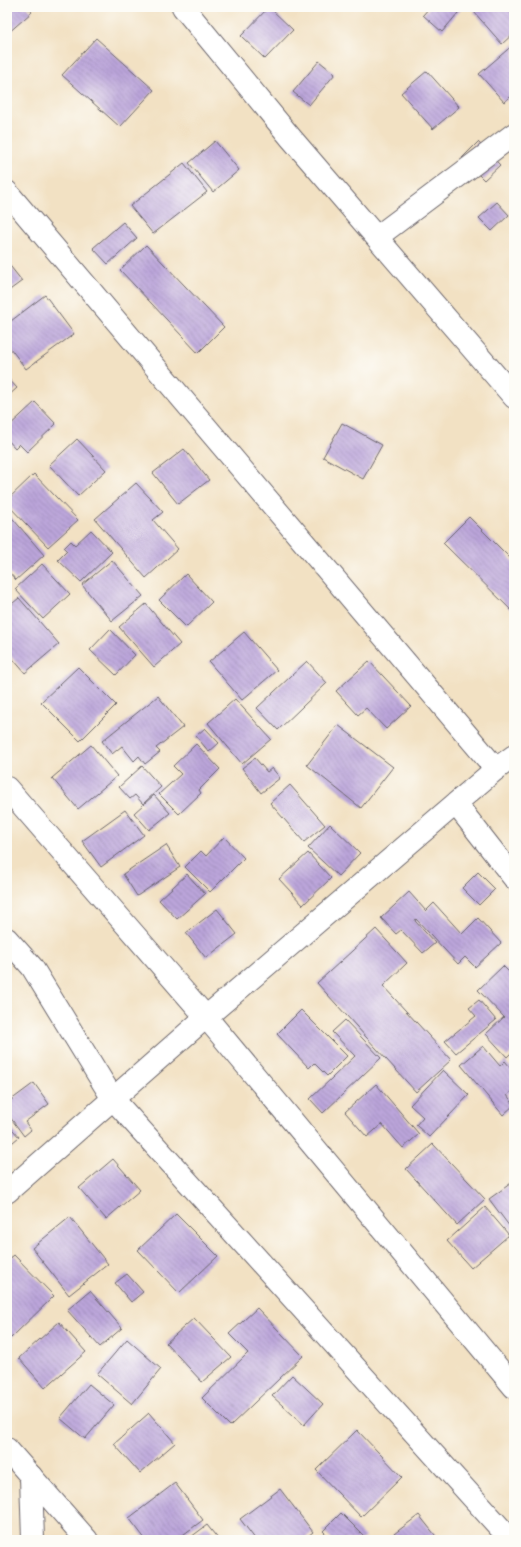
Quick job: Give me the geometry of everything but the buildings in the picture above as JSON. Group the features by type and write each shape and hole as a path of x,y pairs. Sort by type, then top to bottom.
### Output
{"street":[{"path":"182,7 291,138 514,397"},
{"path":"377,237 514,134"},
{"path":"7,192 496,769"},
{"path":"7,1192 206,1017 496,769 514,756"},
{"path":"7,788 206,1017 514,1386"},
{"path":"456,804 514,878"},
{"path":"7,939 32,967 113,1099 510,1540"},
{"path":"7,1449 87,1540"},
{"path":"31,1476 33,1540"}]}
